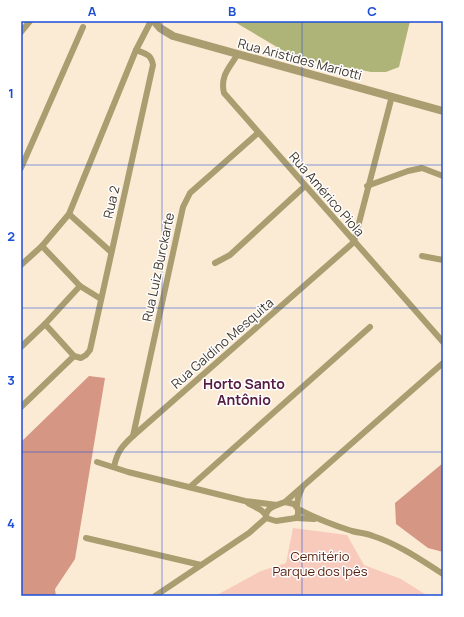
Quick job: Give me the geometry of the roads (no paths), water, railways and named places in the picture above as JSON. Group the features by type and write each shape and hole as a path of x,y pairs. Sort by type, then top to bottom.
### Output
{"street":[{"path":"21,32 30,21"},
{"path":"21,265 42,246 69,214 136,50 151,21"},
{"name":"Rua Aristides Mariotti","path":"154,21 160,28 173,36 443,111"},
{"path":"21,168 83,27"},
{"name":"Rua 2","path":"74,356 81,358 90,350 153,65 152,58 136,50"},
{"name":"Rua Américo Piola","path":"238,54 222,80 224,93 443,342"},
{"path":"354,242 367,186 392,96"},
{"name":"Rua Luiz Burckarte","path":"133,436 185,200 190,193 258,133"},
{"path":"367,186 408,171 422,168 443,176"},
{"path":"215,263 230,255 305,186"},
{"path":"69,214 111,252"},
{"name":"Rua Galdino Mesquita","path":"114,467 119,451 133,436 354,242"},
{"path":"42,246 80,286 101,299"},
{"path":"422,256 443,260"},
{"path":"21,347 45,324 80,286"},
{"path":"21,407 74,356 45,324"},
{"path":"190,487 370,327"},
{"path":"155,596 249,533 266,517 268,510 285,502 295,492 302,488 443,364"},
{"path":"97,462 245,501 277,505"},
{"path":"296,518 298,514 298,498 302,488"},
{"path":"245,501 261,510 270,520 276,521 296,518 318,519"},
{"path":"285,502 294,504 297,508 318,519 352,531 373,536 390,543 408,552 443,574"},
{"path":"86,538 201,565"}],"district":[{"name":"Horto Santo Antônio","path":"244,392"}],"park label":[{"name":"Cemitério Parque dos Ipês","path":"320,564"}]}
